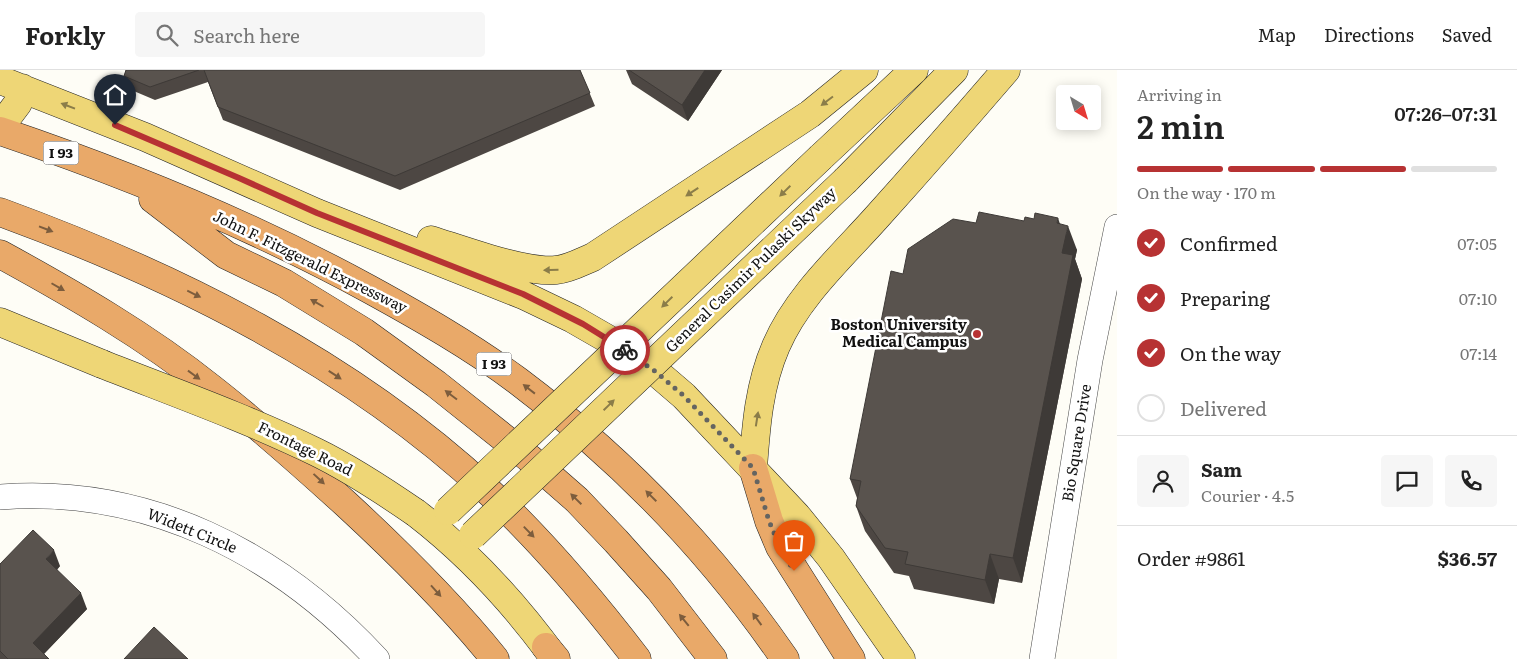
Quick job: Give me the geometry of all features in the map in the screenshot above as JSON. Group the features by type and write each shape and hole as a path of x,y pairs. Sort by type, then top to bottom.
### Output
{"highway":[{"name":"I 93","path":"7,107 122,176"},
{"path":"122,176 226,255 284,283 364,332 429,379 557,481 598,520 659,589 713,659"},
{"name":"John F. Fitzgerald Expressway","path":"122,176 235,223 344,276 450,335 516,380 568,420 668,513 720,572 784,659"},
{"path":"0,212 98,250 209,302 280,340 383,406 447,456 513,515 589,599 637,659"},
{"path":"0,254 121,324 211,387 309,470 390,544 431,586 495,659"},
{"path":"753,468 767,515 780,547 851,659"}],"main road":[{"path":"317,213 397,229 468,251 541,270 558,270 593,257 791,126 834,96 864,70"},
{"path":"433,517 914,70"},
{"name":"General Casimir Pulaski Skyway","path":"464,541 846,180 954,70"},
{"path":"753,468 756,425 763,383 776,345 796,311 822,278 1006,70"},
{"path":"7,107 145,137 317,213 523,294 592,330 635,357 670,383 698,409 797,516 831,558 901,659"},
{"name":"Frontage Road","path":"0,322 268,430 317,452 433,517 464,541 496,587 553,655"}],"street":[{"name":"Bio Square Drive","path":"1042,659 1090,360 1117,227"},
{"name":"Widett Circle","path":"0,497 60,496 117,504 170,520 219,539 266,565 309,596 377,659"}],"building":[{"path":"126,70 199,70 150,87 124,76"},
{"path":"204,70 580,70 590,93 395,176 218,107"},
{"path":"629,70 705,70 682,105"},
{"path":"979,212 1024,221 1025,217 1034,219 1035,213 1058,218 1057,223 1068,226 1062,253 1073,255 1013,558 990,554 985,580 905,564 908,552 885,548 856,506 861,481 850,479 891,271 903,274 908,249 953,219 976,223"},
{"path":"33,530 54,550 46,559 81,593 33,643 49,659 8,659 0,651 0,564"},
{"path":"154,627 188,659 124,659"}],"way so far":[{"path":"625,350 670,383 698,409 753,468 769,521 780,547 794,571"}],"place":[{"name":"Boston University Medical Campus","path":"977,334"}],"route":[{"path":"115,125 317,213 523,294 583,324 625,350"}]}
